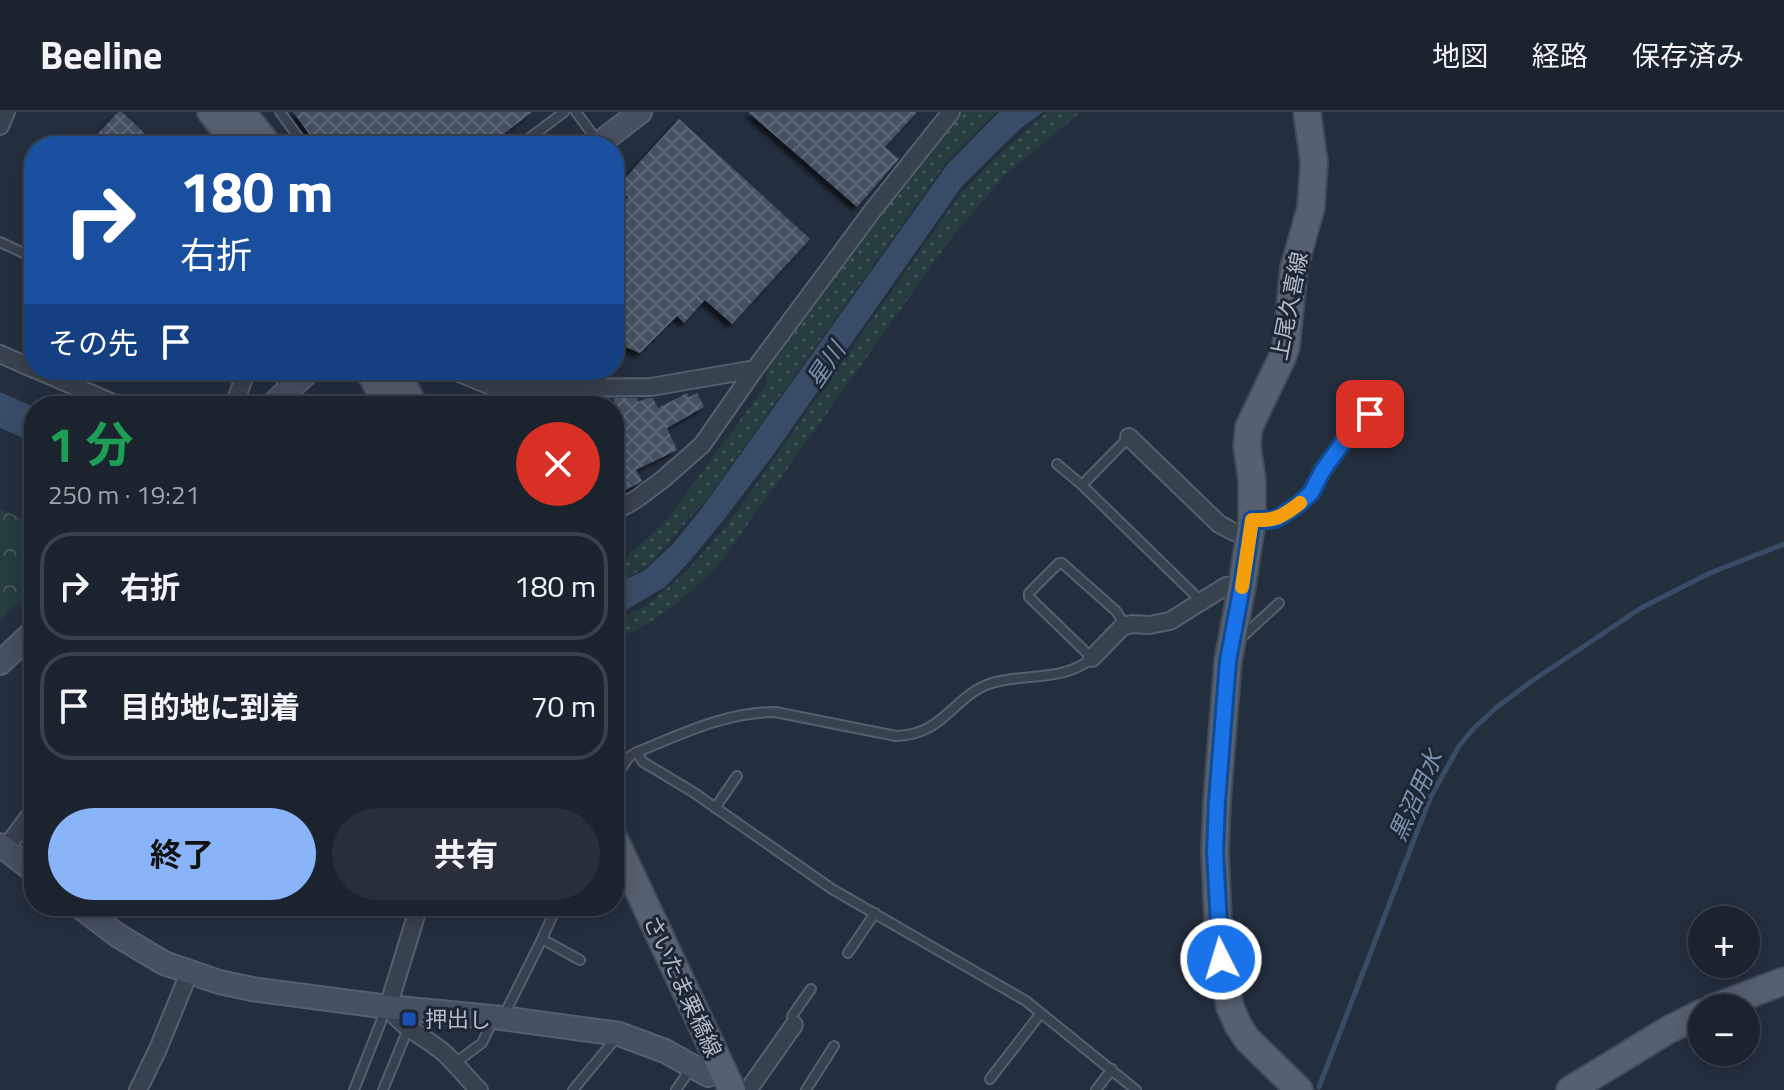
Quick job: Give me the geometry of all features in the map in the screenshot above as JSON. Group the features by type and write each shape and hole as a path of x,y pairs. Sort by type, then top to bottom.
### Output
{"main road":[{"path":"211,112 230,136"},
{"path":"242,112 261,136"},
{"name":"上尾久喜線","path":"1299,1090 1254,1047 1238,1025 1230,1007 1221,959 1215,852 1224,701 1251,527 1249,427 1286,347 1294,268 1311,207 1314,162 1307,112"},
{"name":"さいたま栗橋線","path":"624,861 722,1084"},
{"name":"さいたま栗橋線","path":"624,898 722,1084"},
{"path":"1750,994 1784,981"},
{"path":"1570,1090 1688,1020"}],"street":[{"path":"0,126 6,112"},
{"path":"609,136 640,112"},
{"path":"624,506 662,480 702,445 873,210 951,112"},
{"path":"0,354 24,364"},
{"path":"476,380 498,389 651,387 755,369"},
{"path":"61,380 97,396"},
{"path":"1129,437 1219,524 1234,532 1251,527"},
{"path":"1092,658 1122,627 1170,621 1226,586 1242,586"},
{"path":"0,663 24,640"},
{"path":"24,823 2,852 24,865"},
{"path":"93,916 164,963 219,982 388,1007 619,1034 665,1051 722,1084 751,1086 794,1025"},
{"path":"388,1007 416,916"},
{"path":"138,1090 189,973"},
{"path":"388,1007 408,1029 455,1063 479,1090"}],"lane":[{"path":"280,112 298,136"},
{"path":"532,136 564,112"},
{"path":"576,112 591,136"},
{"path":"0,242 24,253"},
{"path":"1251,527 1278,518 1311,493 1323,470 1357,423 1370,414"},
{"path":"1082,485 1129,437"},
{"path":"1057,464 1201,602"},
{"path":"624,764 637,752 719,720 756,712 775,712 896,736 912,736 926,731 968,697 992,683 1069,672 1082,667 1092,658 1029,597 1029,593 1059,563 1116,611 1126,626"},
{"path":"1232,638 1242,638 1279,603"},
{"path":"637,752 643,762 693,792 832,889 1026,1001 1136,1090"},
{"path":"715,808 737,776"},
{"path":"848,953 875,913"},
{"path":"455,1063 482,1043 552,916"},
{"path":"542,939 580,960"},
{"path":"794,1025 792,1016 811,989"},
{"path":"354,1090 388,1007"},
{"path":"990,1079 1041,1013"},
{"path":"383,1090 408,1029"},
{"path":"573,1090 619,1034"},
{"path":"806,1090 834,1046"},
{"path":"1096,1090 1112,1069"},
{"path":"676,1090 685,1077 722,1084"}],"green space":[{"path":"960,112 996,112 946,163 707,499 651,562 624,581 624,559 669,517 766,385 767,370"},
{"path":"1047,112 1081,112 1005,175 952,237 718,566 657,618 624,636 624,616 646,606 684,574 728,524 960,194"},
{"path":"0,509 24,520 24,606 18,602 0,621"}],"water":[{"name":"星川","path":"999,112 1043,112 1021,128 962,186 773,455 690,561 665,587 624,611 624,580 645,570 672,545 702,508 947,165"},
{"path":"0,392 24,403 24,439 0,428"}],"building":[{"path":"118,112 122,112 147,136 95,136"},
{"path":"293,112 532,112 501,136 311,136"},
{"path":"748,112 917,112 885,147 899,159 857,207"},
{"path":"679,119 810,239 732,324 705,300 684,323 677,316 640,353 624,346 624,202 628,197 624,193 624,179"},
{"path":"687,393 689,397 697,393 704,407 667,428 677,450 636,470 642,481 624,491 624,398 637,398 638,402 653,398 658,408"}],"waterway":[{"name":"黒沼用水","path":"1319,1087 1430,798 1459,746 1474,728 1529,683 1641,608 1710,573 1784,544"}],"slow traffic":[{"path":"1242,587 1252,520 1278,518 1300,503"}],"place":[{"name":"押出し","path":"409,1019"}],"route":[{"path":"1221,959 1215,852 1222,722 1228,661 1252,520 1278,518 1299,504 1311,493 1323,470 1357,423 1370,414"}]}
